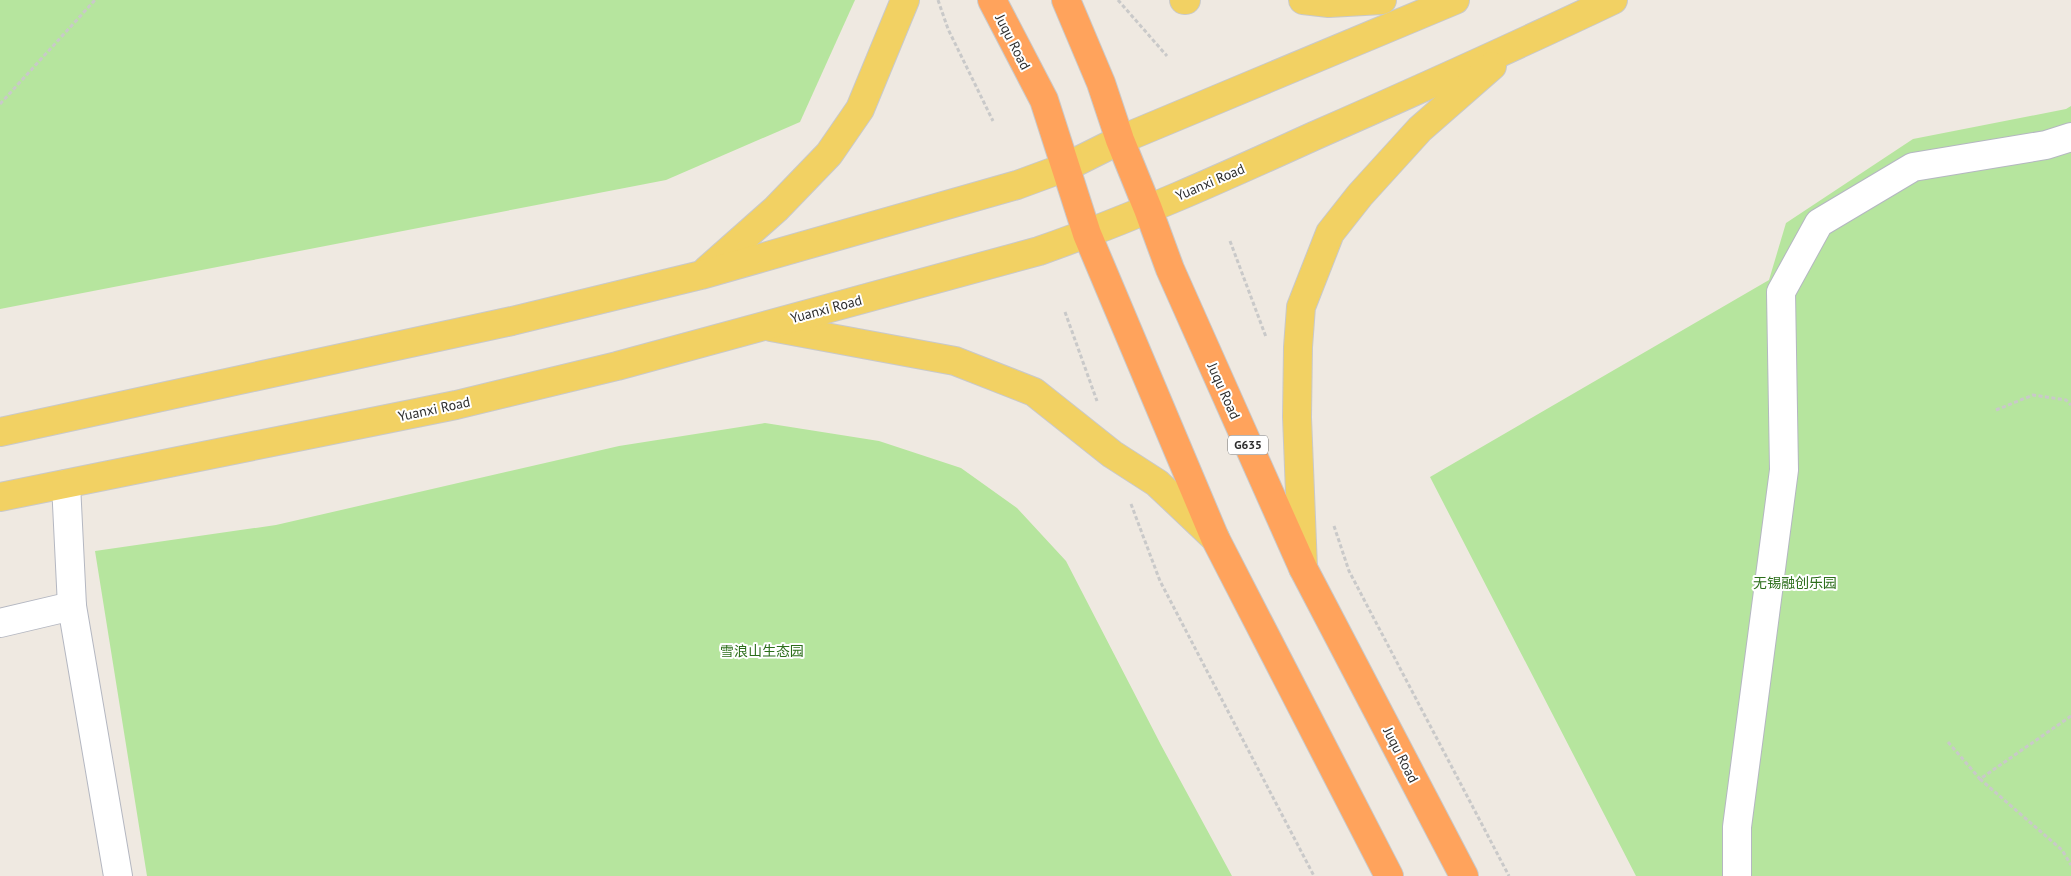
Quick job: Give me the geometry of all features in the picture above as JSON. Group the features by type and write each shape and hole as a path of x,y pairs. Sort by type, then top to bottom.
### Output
{"highway":[{"name":"Juqu Road","path":"992,0 1044,100 1088,234 1215,538 1389,876"},
{"name":"Juqu Road","path":"1066,0 1101,83 1120,140 1170,269 1303,568 1464,876"}],"main road":[{"path":"702,275 776,209 828,154 860,109 905,0"},
{"path":"1303,0 1329,3 1382,0"},
{"path":"0,432 512,321 702,275 1017,185 1066,168 1120,140 1455,0"},
{"name":"Yuanxi Road","path":"0,497 456,405 764,326 1039,251 1088,234 1148,209 1514,47 1613,0"},
{"path":"1303,568 1297,418 1299,331 1301,307 1330,233 1360,195 1420,129 1514,47"},
{"path":"764,326 955,361 1034,392 1112,454 1157,483 1215,538"}],"street":[{"path":"1737,876 1737,827 1784,470 1781,292 1819,223 1913,167 2046,145 2071,137"},
{"path":"66,484 72,606 118,876"},
{"path":"0,623 72,606"}],"path":[{"path":"0,104 95,0"},
{"path":"938,0 948,29 994,121"},
{"path":"1118,0 1167,56"},
{"path":"1230,241 1269,343"},
{"path":"1065,312 1099,410"},
{"path":"1996,410 2033,395 2066,400 2071,404"},
{"path":"1129,500 1160,581 1314,876"},
{"path":"1331,517 1349,571 1509,876"},
{"path":"1980,779 2071,716"},
{"path":"1948,742 1980,779 2062,850 2071,865"}],"green space":[{"path":"0,0 855,0 800,122 666,180 0,309"},
{"name":"无锡融创乐园","path":"2071,106 2071,876 1636,876 1430,477 1769,280 1786,223 1913,139 2066,109"},
{"name":"雪浪山生态园","path":"765,423 879,441 961,468 1017,508 1066,561 1161,745 1232,876 147,876 95,551 276,525 619,446"}]}
